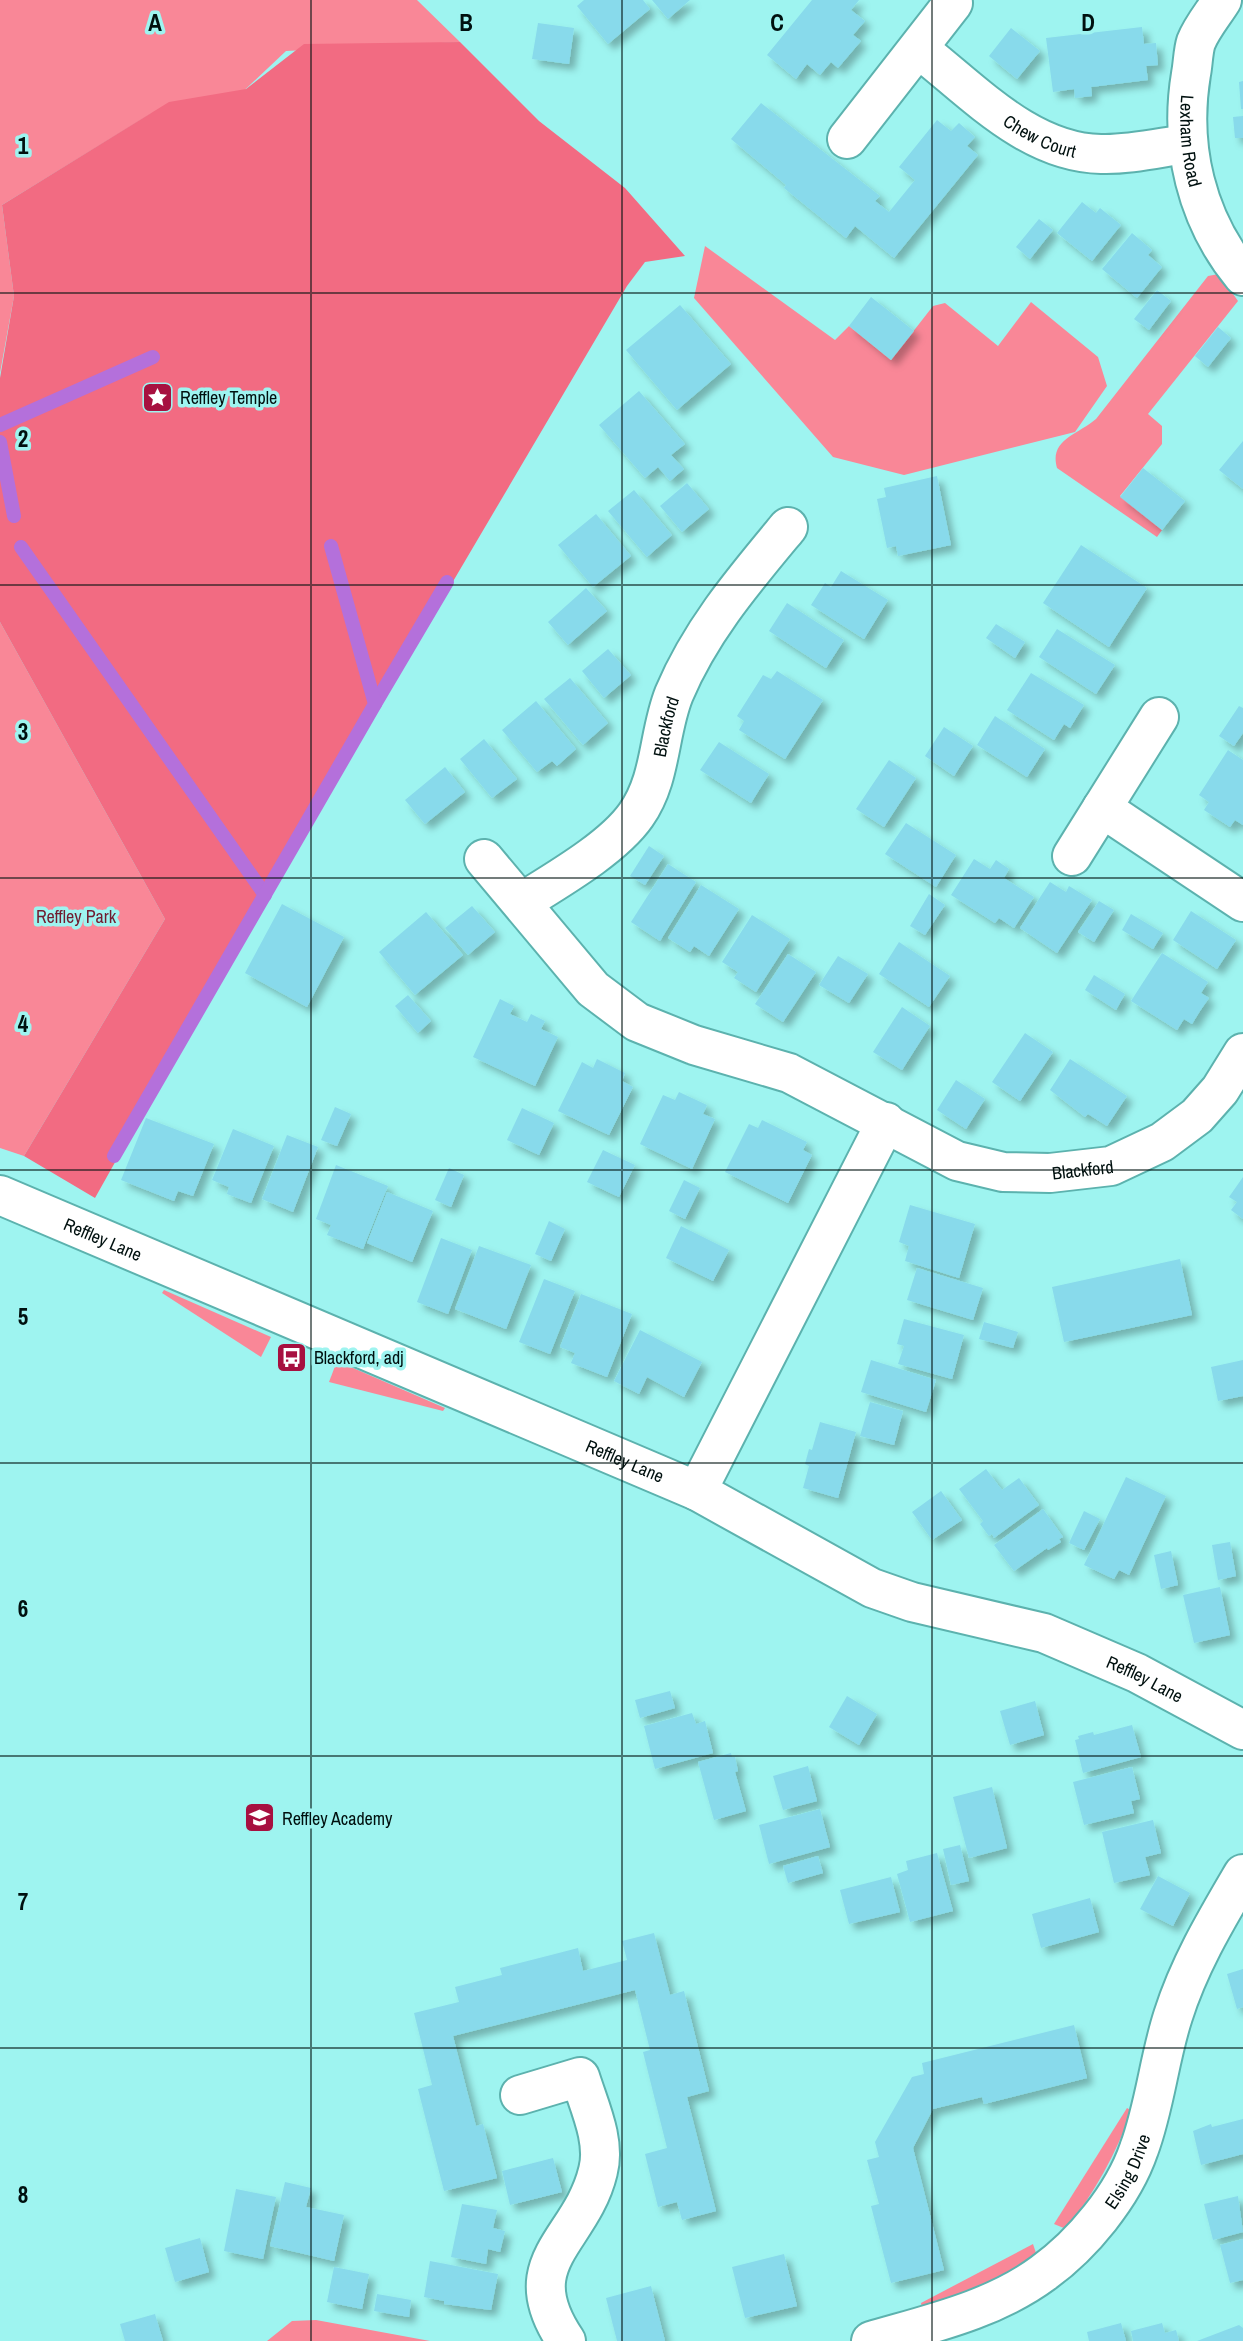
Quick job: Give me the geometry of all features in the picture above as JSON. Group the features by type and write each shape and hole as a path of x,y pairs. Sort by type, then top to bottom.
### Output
{"street":[{"name":"Lexham Road","path":"1222,0 1196,42 1188,91 1186,145 1201,199 1219,241 1243,276"},
{"path":"847,139 953,3"},
{"name":"Chew Court","path":"919,49 1019,128 1060,149 1101,154 1186,145"},
{"name":"Blackford","path":"522,902 579,866 636,816 655,780 673,696 697,646 733,594 788,527"},
{"path":"1072,856 1160,717"},
{"path":"1102,808 1243,902"},
{"name":"Blackford","path":"484,859 593,989 637,1021 694,1045 789,1073 957,1161 1003,1172 1050,1173 1111,1166 1162,1142 1197,1116 1220,1090 1243,1053"},
{"path":"697,1491 886,1122"},
{"name":"Reffley Lane","path":"0,1195 697,1491 872,1588 912,1602 1044,1633 1137,1673 1243,1730"},
{"name":"Elsing Drive","path":"871,2341 921,2334 989,2304 1041,2275 1065,2255 1118,2192 1139,2150 1181,1993 1203,1942 1243,1874"},
{"path":"520,2095 580,2077 598,2134 599,2170 579,2217 552,2254 544,2296 566,2341"}],"green space":[{"path":"0,0 417,0 460,42 286,51 233,101 152,113 2,205 14,296 0,373"},
{"path":"705,246 835,340 849,326 891,360 933,306 945,303 998,346 1031,302 1098,357 1107,386 1075,432 904,475 833,457 694,298"},
{"path":"1219,274 1238,301 1148,414 1162,426 1162,444 1120,496 1162,530 1157,537 1057,468 1057,451 1066,439 1096,419 1208,276"},
{"name":"Reffley Park","path":"0,622 165,919 24,1156 0,1148"},
{"path":"164,1290 271,1337 261,1357 162,1293"},
{"path":"337,1361 445,1408 443,1411 329,1382"},
{"path":"1127,2108 1132,2111 1119,2143 1095,2187 1066,2229 1054,2224"},
{"path":"1033,2244 1037,2256 1000,2282 922,2309 921,2303"},
{"path":"316,2320 430,2341 267,2341 292,2321"}],"shaded area":[{"path":"460,42 539,121 625,188 685,256 645,262 627,286 200,1011 95,1198 24,1156 165,919 0,622 0,378 14,296 2,205 169,102 246,89 304,44"}],"building":[{"path":"584,0 643,0 650,9 608,44 577,6"},
{"path":"652,0 690,0 668,19"},
{"path":"812,0 859,0 851,10 865,21 853,35 861,41 838,68 831,62 820,75 807,64 796,79 767,55"},
{"path":"538,23 574,28 569,64 532,59"},
{"path":"1142,27 1144,44 1156,43 1158,65 1146,66 1148,80 1091,87 1092,96 1075,98 1074,89 1053,92 1046,38"},
{"path":"1011,28 1040,51 1017,79 989,56"},
{"path":"1243,81 1243,109 1241,109 1239,82"},
{"path":"761,103 880,196 875,201 889,212 915,180 899,167 937,120 951,131 959,123 975,137 967,146 978,155 894,258 855,226 846,238 784,188 786,185 731,139"},
{"path":"1243,116 1243,138 1235,138 1233,117"},
{"path":"1082,202 1096,213 1100,208 1121,225 1092,261 1057,233"},
{"path":"1039,219 1053,230 1030,259 1016,247"},
{"path":"1132,233 1152,250 1148,255 1162,267 1137,298 1102,269"},
{"path":"1157,290 1171,301 1149,330 1134,319"},
{"path":"871,297 914,331 891,360 849,326"},
{"path":"680,305 731,364 677,410 626,350"},
{"path":"1218,327 1231,338 1208,367 1195,356"},
{"path":"639,391 685,444 671,455 684,469 670,481 658,467 645,478 599,425"},
{"path":"1243,441 1243,489 1219,470"},
{"path":"1143,468 1185,501 1162,530 1120,497"},
{"path":"937,476 951,545 898,556 896,546 887,548 877,499 886,497 884,488"},
{"path":"687,483 709,509 682,532 660,506"},
{"path":"634,490 672,535 647,557 608,511"},
{"path":"596,514 631,556 593,587 558,545"},
{"path":"1081,545 1147,588 1109,647 1043,603"},
{"path":"841,571 888,600 864,639 811,605 825,583 831,587"},
{"path":"586,588 607,611 568,645 548,622"},
{"path":"787,603 844,640 826,668 769,631"},
{"path":"996,624 1025,642 1015,658 986,638"},
{"path":"1057,629 1115,665 1096,694 1039,657"},
{"path":"608,649 631,675 604,698 582,671"},
{"path":"777,671 823,700 785,759 739,730 744,721 737,716 763,675 771,679"},
{"path":"1031,673 1084,705 1070,728 1064,724 1054,740 1007,710"},
{"path":"570,678 608,723 583,745 544,699"},
{"path":"536,701 576,749 557,766 552,761 537,772 502,730"},
{"path":"1239,706 1243,708 1243,733 1234,746 1219,736"},
{"path":"995,716 1045,749 1027,777 977,745"},
{"path":"944,727 973,746 954,776 925,756"},
{"path":"484,739 517,779 492,798 460,759"},
{"path":"719,742 769,774 751,803 700,770"},
{"path":"1228,750 1243,760 1243,825 1235,820 1230,827 1204,810 1209,802 1199,795"},
{"path":"889,760 916,778 884,827 856,809"},
{"path":"445,767 465,792 425,824 405,800"},
{"path":"906,823 956,855 936,887 885,854"},
{"path":"649,846 664,856 645,885 630,876"},
{"path":"974,859 990,869 996,860 1009,869 1004,878 1034,897 1014,928 999,918 995,923 951,895"},
{"path":"668,864 696,882 660,941 631,922"},
{"path":"1050,882 1066,892 1069,886 1092,900 1057,953 1020,928"},
{"path":"701,885 739,909 709,956 694,946 690,952 668,938"},
{"path":"929,894 945,905 925,935 910,926"},
{"path":"1099,901 1114,910 1094,942 1078,932"},
{"path":"282,904 344,937 307,1007 245,973"},
{"path":"472,906 495,932 468,955 445,928"},
{"path":"1191,911 1236,940 1217,969 1173,940"},
{"path":"426,912 463,955 415,995 379,952"},
{"path":"1131,914 1163,933 1153,949 1122,930"},
{"path":"752,915 790,939 756,992 734,978 738,972 722,962"},
{"path":"899,942 950,976 929,1007 879,974"},
{"path":"1162,953 1208,982 1201,993 1209,998 1192,1024 1184,1019 1177,1030 1131,1001"},
{"path":"788,954 816,972 783,1022 755,1004"},
{"path":"838,956 868,974 849,1003 819,985"},
{"path":"1094,975 1125,994 1116,1010 1085,990"},
{"path":"408,995 431,1021 418,1033 395,1006"},
{"path":"500,999 514,1006 510,1014 527,1022 531,1014 545,1021 541,1029 558,1037 535,1086 473,1057"},
{"path":"902,1007 930,1026 902,1070 873,1052"},
{"path":"1025,1033 1053,1052 1020,1101 992,1082"},
{"path":"597,1059 625,1073 622,1081 633,1087 609,1135 558,1111 582,1062 593,1068"},
{"path":"1070,1059 1127,1096 1107,1126 1088,1114 1085,1117 1050,1090"},
{"path":"956,1080 985,1099 966,1129 937,1110"},
{"path":"679,1092 707,1105 703,1114 715,1119 692,1169 640,1144 663,1095 675,1100"},
{"path":"335,1107 351,1114 337,1146 321,1140"},
{"path":"522,1108 554,1123 539,1155 507,1140"},
{"path":"146,1118 214,1144 193,1196 178,1191 174,1201 121,1180"},
{"path":"762,1120 807,1142 803,1150 812,1155 788,1203 725,1172 749,1124 758,1128"},
{"path":"233,1129 274,1146 251,1203 227,1194 229,1187 212,1180"},
{"path":"287,1135 318,1147 293,1212 262,1199"},
{"path":"603,1150 635,1165 619,1197 587,1182"},
{"path":"336,1165 388,1186 363,1249 327,1235 331,1225 316,1219"},
{"path":"449,1168 464,1175 451,1207 435,1200"},
{"path":"1243,1177 1243,1219 1231,1210 1237,1202 1229,1197"},
{"path":"684,1180 700,1188 685,1219 669,1211"},
{"path":"387,1192 433,1211 412,1262 367,1243"},
{"path":"910,1205 975,1224 959,1278 905,1261 909,1246 899,1242"},
{"path":"549,1221 565,1229 551,1261 535,1254"},
{"path":"681,1226 729,1250 713,1281 666,1258"},
{"path":"441,1238 472,1250 448,1314 417,1302"},
{"path":"479,1246 531,1265 506,1329 455,1309"},
{"path":"1180,1259 1192,1315 1064,1342 1052,1287"},
{"path":"917,1268 983,1288 973,1320 907,1300"},
{"path":"544,1279 575,1291 550,1354 519,1342"},
{"path":"581,1294 632,1314 607,1377 571,1363 575,1353 560,1347"},
{"path":"904,1319 964,1335 952,1379 898,1364 904,1346 897,1344"},
{"path":"984,1322 1018,1332 1013,1348 979,1339"},
{"path":"640,1330 702,1362 684,1397 647,1377 639,1394 614,1381"},
{"path":"871,1360 936,1380 926,1412 861,1392"},
{"path":"1243,1360 1243,1396 1218,1401 1211,1367"},
{"path":"870,1402 903,1411 894,1445 860,1436"},
{"path":"820,1422 856,1432 838,1498 803,1488 809,1466 805,1464"},
{"path":"986,1469 1002,1490 1019,1478 1039,1505 994,1538 992,1534 989,1536 980,1524 983,1521 959,1489"},
{"path":"1126,1477 1166,1496 1129,1575 1119,1570 1114,1579 1084,1565"},
{"path":"941,1491 962,1520 932,1540 912,1512"},
{"path":"1043,1509 1063,1537 1059,1539 1061,1542 1048,1550 1047,1548 1014,1571 994,1545"},
{"path":"1084,1511 1100,1519 1084,1550 1069,1543"},
{"path":"1230,1542 1236,1576 1218,1580 1212,1545"},
{"path":"1171,1551 1178,1585 1161,1589 1154,1555"},
{"path":"1220,1587 1230,1635 1194,1643 1183,1595"},
{"path":"670,1691 675,1708 640,1718 635,1700"},
{"path":"847,1696 877,1714 859,1745 829,1727"},
{"path":"1035,1701 1044,1735 1010,1745 1000,1711"},
{"path":"692,1713 696,1724 705,1721 713,1753 655,1769 644,1726"},
{"path":"1132,1725 1141,1757 1083,1773 1075,1740 1079,1739 1078,1736 1093,1732 1094,1735"},
{"path":"731,1753 732,1757 735,1757 738,1771 735,1772 746,1811 714,1820 698,1762"},
{"path":"808,1766 817,1801 783,1810 773,1776"},
{"path":"1132,1767 1140,1799 1131,1801 1134,1813 1084,1825 1073,1782"},
{"path":"992,1787 1007,1848 969,1858 953,1797"},
{"path":"820,1809 830,1847 769,1864 759,1825"},
{"path":"1153,1820 1161,1853 1145,1857 1150,1875 1114,1883 1102,1832"},
{"path":"960,1845 969,1881 951,1885 943,1849"},
{"path":"937,1853 953,1911 910,1922 897,1874 908,1870 906,1861"},
{"path":"818,1856 823,1873 788,1883 783,1866"},
{"path":"1158,1876 1190,1893 1173,1926 1140,1909"},
{"path":"891,1877 900,1912 849,1924 840,1890"},
{"path":"1090,1898 1099,1932 1041,1948 1032,1914"},
{"path":"654,1933 670,1995 684,1991 709,2091 687,2097 716,2211 682,2220 677,2202 658,2207 645,2154 667,2148 643,2052 650,2050 635,1990 453,2036 476,2126 483,2124 497,2178 444,2191 418,2089 432,2085 414,2013 459,2002 455,1987 502,1975 500,1968 578,1948 583,1971 627,1960 622,1941"},
{"path":"1243,1969 1243,2007 1237,2009 1227,1974"},
{"path":"1074,2025 1087,2078 984,2104 982,2097 933,2109 913,2148 944,2270 891,2283 871,2206 879,2204 867,2160 879,2157 875,2142 912,2077 924,2074 922,2063"},
{"path":"1243,2119 1243,2154 1201,2165 1193,2131 1211,2124 1212,2127"},
{"path":"553,2158 562,2192 510,2205 502,2171"},
{"path":"285,2182 311,2188 306,2207 344,2215 334,2261 270,2246"},
{"path":"236,2189 276,2197 263,2259 224,2251"},
{"path":"1238,2196 1243,2232 1213,2240 1204,2204"},
{"path":"462,2204 497,2210 493,2228 505,2231 500,2252 488,2249 486,2264 451,2257"},
{"path":"200,2238 209,2272 175,2282 165,2248"},
{"path":"1243,2239 1243,2280 1230,2283 1220,2245"},
{"path":"784,2254 797,2306 745,2318 732,2267"},
{"path":"430,2261 498,2274 491,2310 444,2304 444,2301 424,2297"},
{"path":"334,2267 369,2274 362,2309 327,2302"},
{"path":"651,2286 665,2341 617,2341 606,2298"},
{"path":"377,2294 411,2300 409,2317 374,2311"},
{"path":"155,2314 163,2341 125,2341 120,2324"},
{"path":"1121,2323 1126,2341 1089,2341 1087,2332"},
{"path":"1162,2323 1165,2333 1176,2330 1179,2341 1133,2341 1131,2331"},
{"path":"1239,2325 1243,2328 1243,2341 1197,2341"}],"waterway":[{"path":"0,425 153,357"},
{"path":"0,442 14,516"},
{"path":"114,1156 375,704 331,546"},
{"path":"21,547 265,895"},
{"path":"375,704 447,582"}],"place":[{"name":"Reffley Temple","path":"157,397"},
{"name":"Blackford, adj","path":"291,1357"},
{"name":"Reffley Academy","path":"259,1818"}]}
